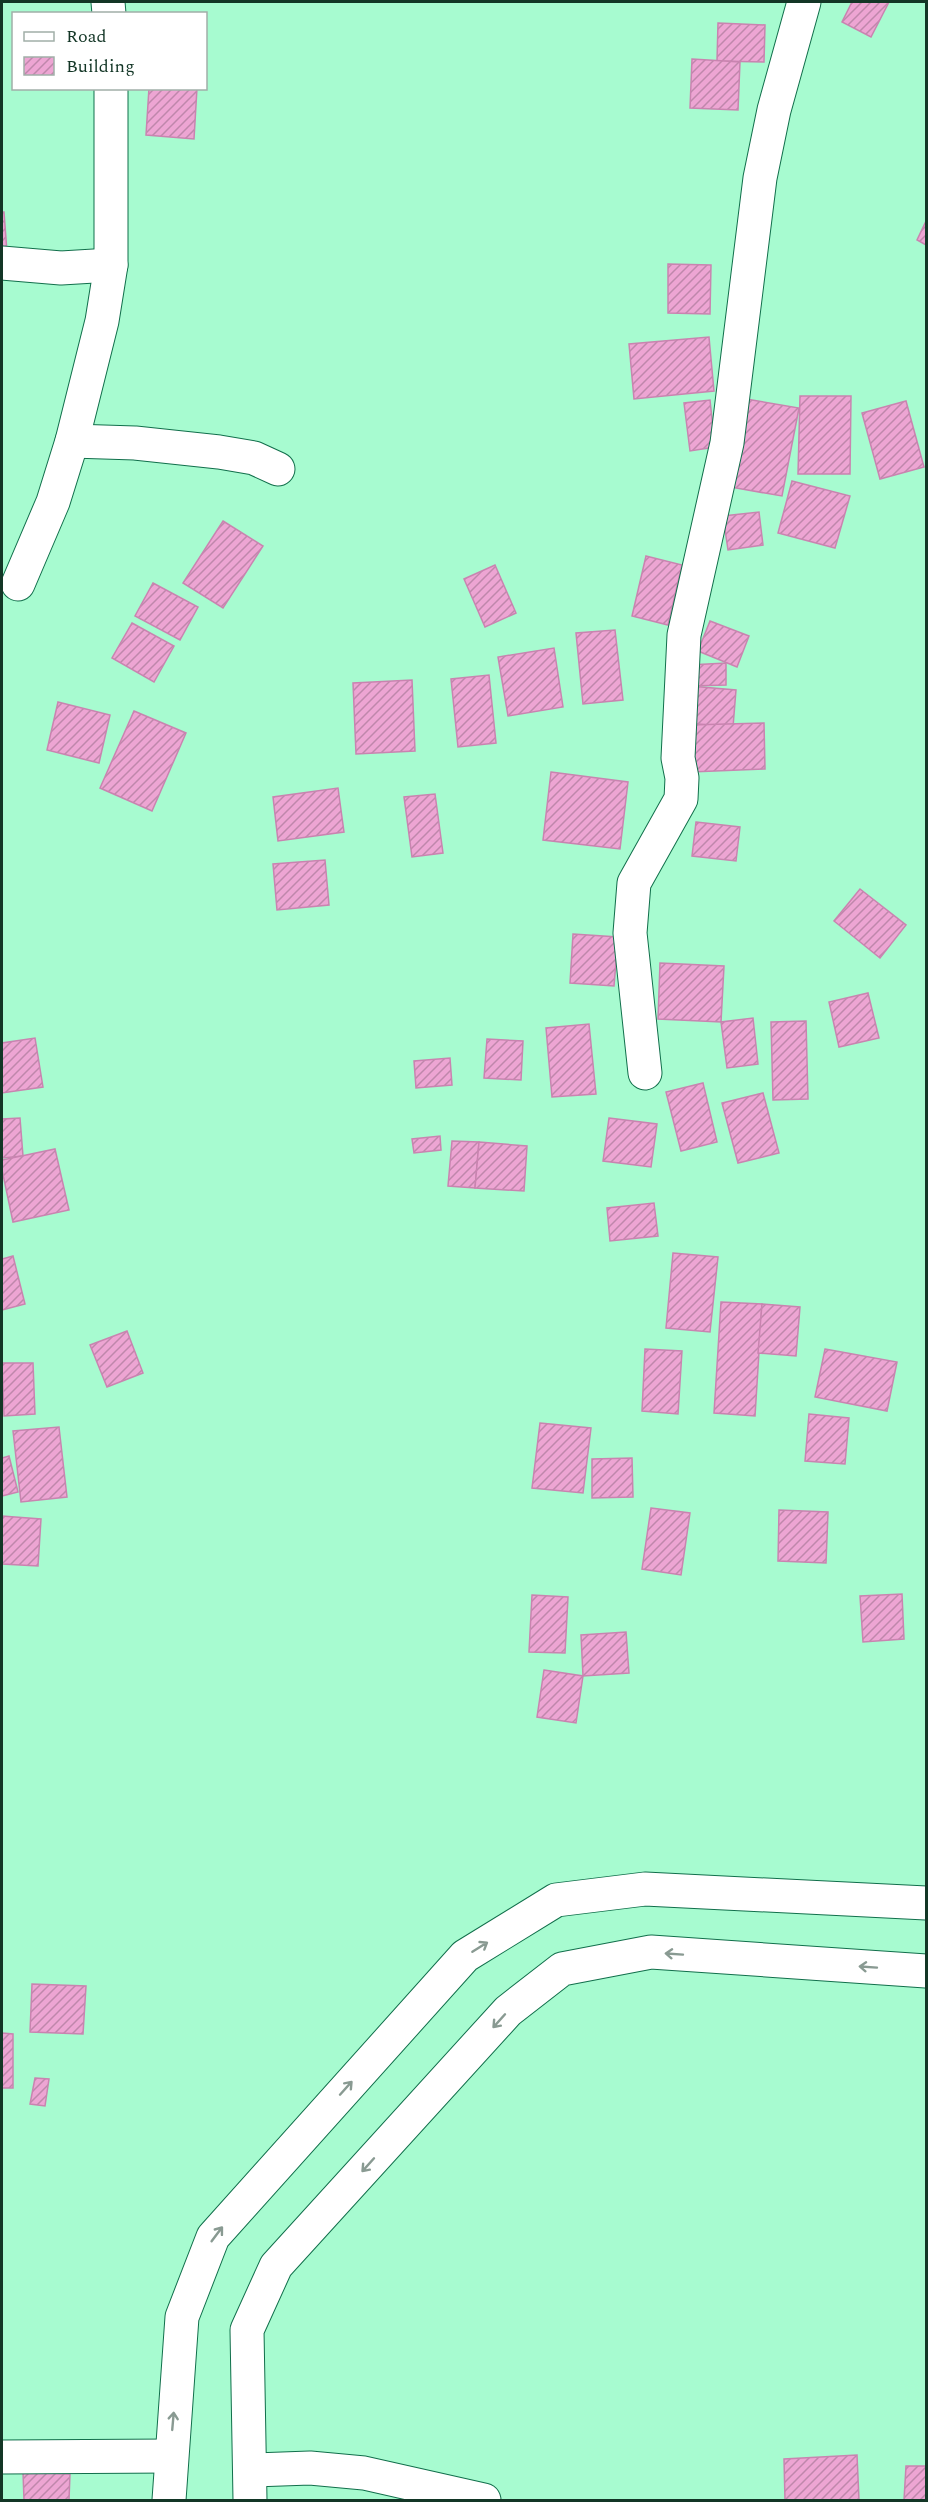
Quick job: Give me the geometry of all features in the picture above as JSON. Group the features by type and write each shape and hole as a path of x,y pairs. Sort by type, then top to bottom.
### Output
{"street":[{"path":"645,1073 630,933 634,883 681,799 682,778 678,758 684,635 727,443 760,178 774,110 804,2"},
{"path":"18,584 53,502 72,441 102,321 111,265 111,90"},
{"path":"2,263 61,268 111,265"},
{"path":"72,441 135,443 219,452 254,458 278,470"},
{"path":"169,2500 182,2317 213,2237 465,1956 556,1900 645,1889 927,1903"},
{"path":"484,2500 364,2473 310,2468 250,2485 247,2330 276,2266 508,2011 562,1969 651,1952 927,1971"},
{"path":"2,2457 171,2456"}],"building":[{"path":"852,2 889,2 871,37 842,22"},
{"path":"718,23 765,25 764,62 717,61"},
{"path":"692,59 740,62 738,110 690,108"},
{"path":"149,90 197,90 194,139 146,135"},
{"path":"2,212 4,212 7,252 2,253"},
{"path":"926,221 926,245 917,240"},
{"path":"668,264 711,265 710,314 668,313"},
{"path":"709,337 714,391 634,399 629,344"},
{"path":"800,396 851,396 850,474 798,474"},
{"path":"746,399 799,408 782,496 730,487"},
{"path":"710,400 715,447 690,451 684,403"},
{"path":"906,401 924,467 880,479 862,413"},
{"path":"792,481 850,496 835,548 778,533"},
{"path":"759,512 763,545 728,550 723,516"},
{"path":"223,521 263,546 223,608 183,583"},
{"path":"646,556 682,565 668,625 632,616"},
{"path":"495,565 516,613 485,627 464,579"},
{"path":"153,583 198,607 180,640 135,616"},
{"path":"710,621 749,636 737,667 698,651"},
{"path":"132,623 174,646 154,682 112,658"},
{"path":"615,630 623,700 583,704 576,633"},
{"path":"554,648 563,707 508,716 498,657"},
{"path":"726,663 726,685 690,686 689,665"},
{"path":"489,675 496,743 458,747 451,679"},
{"path":"412,680 415,751 356,754 353,683"},
{"path":"690,686 736,690 733,727 686,723"},
{"path":"58,702 110,715 99,763 47,750"},
{"path":"134,711 186,733 152,811 100,788"},
{"path":"764,723 765,769 691,772 690,725"},
{"path":"551,772 628,782 620,849 543,840"},
{"path":"338,788 344,832 278,841 273,797"},
{"path":"435,794 443,853 412,857 404,797"},
{"path":"696,822 740,827 736,861 692,856"},
{"path":"325,860 329,905 277,910 273,864"},
{"path":"860,889 906,925 880,958 834,921"},
{"path":"573,934 618,937 614,986 570,983"},
{"path":"660,963 724,966 721,1022 658,1019"},
{"path":"868,993 879,1038 839,1047 829,1002"},
{"path":"753,1018 758,1064 727,1068 721,1022"},
{"path":"806,1021 808,1099 773,1100 771,1022"},
{"path":"589,1024 596,1094 552,1097 546,1028"},
{"path":"35,1038 43,1087 2,1093 2,1043"},
{"path":"487,1039 523,1041 521,1080 484,1078"},
{"path":"450,1058 452,1085 416,1088 414,1061"},
{"path":"703,1083 717,1142 681,1151 666,1092"},
{"path":"763,1093 779,1153 738,1163 722,1103"},
{"path":"20,1118 23,1156 2,1158 2,1119"},
{"path":"609,1118 657,1124 651,1167 603,1161"},
{"path":"440,1136 441,1150 414,1153 412,1139"},
{"path":"452,1141 479,1142 475,1188 448,1186"},
{"path":"479,1142 527,1146 524,1191 475,1188"},
{"path":"55,1149 69,1210 13,1222 2,1160"},
{"path":"654,1203 658,1236 610,1241 607,1208"},
{"path":"673,1253 718,1257 710,1332 666,1328"},
{"path":"13,1256 25,1304 2,1310 2,1259"},
{"path":"721,1302 762,1304 755,1416 714,1413"},
{"path":"762,1304 800,1307 796,1356 758,1353"},
{"path":"127,1331 143,1373 107,1387 90,1345"},
{"path":"645,1349 682,1351 678,1414 642,1411"},
{"path":"825,1349 897,1362 887,1411 815,1397"},
{"path":"2,1363 33,1363 35,1414 4,1416"},
{"path":"809,1414 849,1418 845,1464 805,1461"},
{"path":"540,1423 591,1428 583,1493 532,1488"},
{"path":"59,1427 67,1497 21,1502 13,1431"},
{"path":"9,1456 18,1492 2,1496 2,1458"},
{"path":"632,1458 633,1497 592,1498 592,1459"},
{"path":"651,1508 690,1513 681,1575 642,1569"},
{"path":"779,1510 828,1512 826,1563 778,1561"},
{"path":"2,1516 41,1519 38,1566 2,1564"},
{"path":"902,1594 904,1639 863,1642 860,1596"},
{"path":"532,1595 568,1597 565,1653 529,1652"},
{"path":"626,1632 629,1673 583,1676 581,1635"},
{"path":"544,1670 583,1676 576,1723 537,1717"},
{"path":"32,1984 86,1986 83,2034 30,2032"},
{"path":"2,2033 13,2034 13,2088 2,2088"},
{"path":"35,2078 49,2079 45,2106 30,2104"},
{"path":"857,2455 859,2500 785,2500 784,2459"},
{"path":"906,2466 926,2466 926,2500 904,2500"},
{"path":"23,2472 70,2474 69,2500 24,2500"}]}
